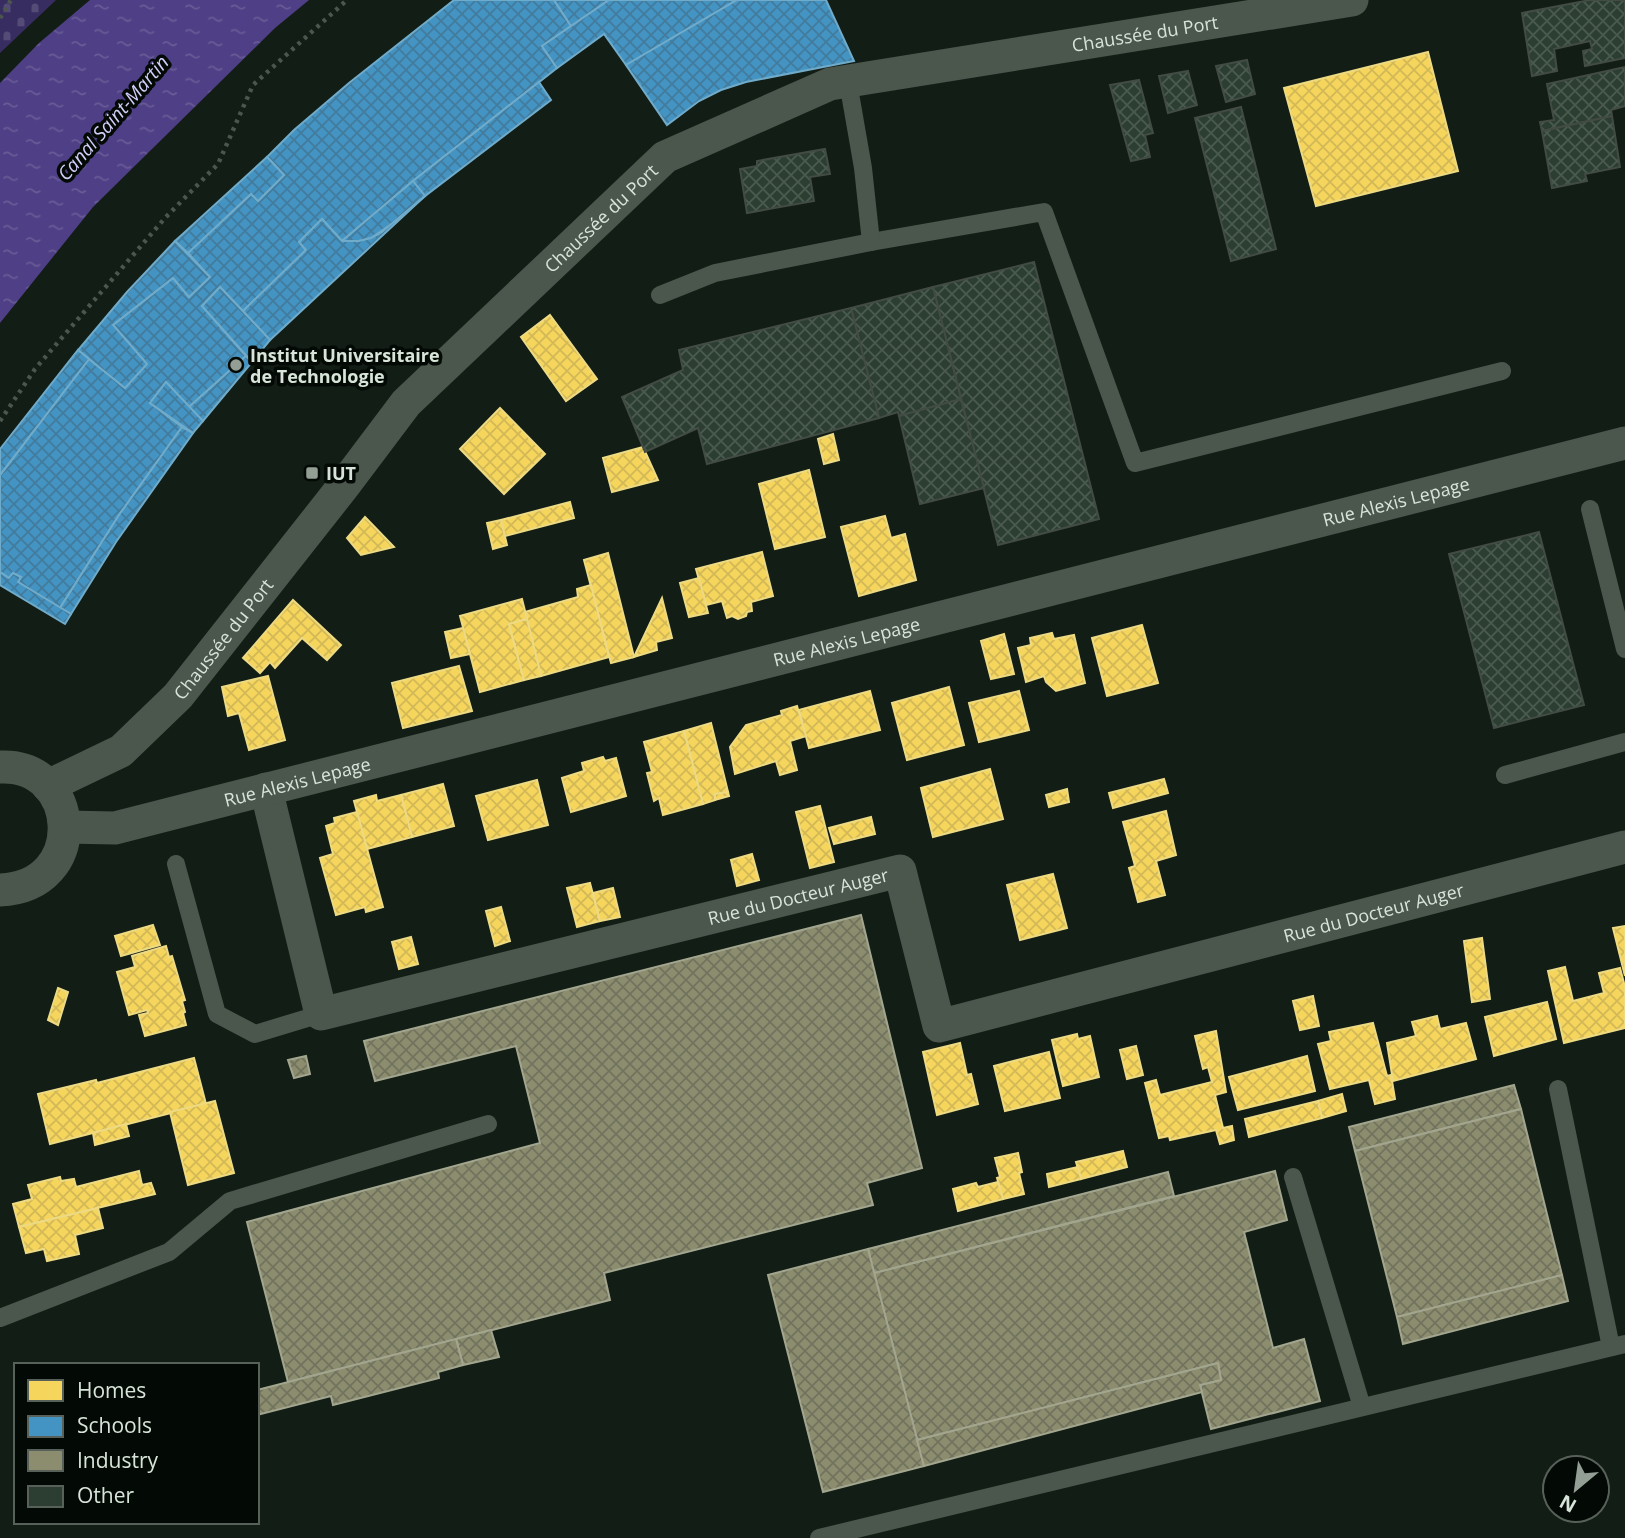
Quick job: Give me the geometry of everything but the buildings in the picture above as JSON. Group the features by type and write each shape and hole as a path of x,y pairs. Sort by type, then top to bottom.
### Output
{"street":[{"name":"Chaussée du Port","path":"48,786 121,751 178,696 406,403 665,157 830,85 1352,0"},
{"name":"Rue Alexis Lepage","path":"65,827 115,828 1625,443"},
{"path":"0,767 10,766 31,773 48,786 63,812 65,827 63,844 56,861 45,874 30,884 13,890 0,890"},
{"path":"266,789 321,1014"},
{"name":"Rue du Docteur Auger","path":"321,1014 900,871 939,1026 1625,847"}],"lane":[{"path":"848,82 863,168 871,242"},
{"path":"660,295 715,273 1044,212 1135,463 1502,371"},
{"path":"1590,509 1625,649"},
{"path":"1505,775 1625,742"},
{"path":"176,864 217,1014 255,1034 321,1014"},
{"path":"819,1538 1618,1345 1558,1089"},
{"path":"0,1318 169,1252 230,1201 488,1124"},
{"path":"1293,1177 1362,1407"}],"path":[{"path":"0,18 12,0"},
{"path":"0,421 43,358 165,218 218,164 253,85 347,0"}],"green space":[{"path":"0,0 56,0 0,53"}],"water":[{"name":"Canal Saint-Martin","path":"90,0 309,0 275,28 93,207 0,323 0,83 39,43"}],"place":[{"name":"Institut Universitaire de Technologie","path":"236,365"},
{"name":"IUT","path":"312,473"}]}
